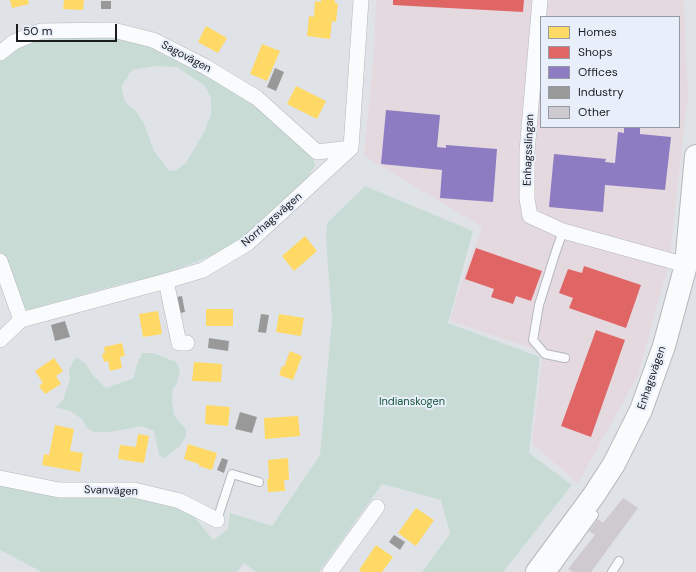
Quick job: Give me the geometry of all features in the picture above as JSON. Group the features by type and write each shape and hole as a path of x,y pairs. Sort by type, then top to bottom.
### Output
{"street":[{"path":"351,148 361,0"},
{"name":"Enhagsslingan","path":"540,0 527,152 527,198 530,216 564,231 686,264"},
{"name":"Sagovägen","path":"0,53 14,42 42,31 113,30 153,40 206,67 257,98 317,152 351,148"},
{"name":"Norrhagsvägen","path":"0,340 21,320 203,270 248,243 351,148"},
{"name":"Enhagsvägen","path":"548,569 614,464 641,410 664,346 686,264 696,156"},
{"path":"0,261 21,320"},
{"path":"166,281 179,343 187,343"},
{"name":"Svanvägen","path":"0,478 59,490 134,490 180,501 217,520"},
{"path":"330,572 377,507"}],"lane":[{"path":"564,231 539,305 533,340 545,354 565,358"},
{"path":"217,520 232,474 259,482"},
{"path":"548,569 594,515"},
{"path":"612,572 619,561"}],"shaded area":[{"path":"376,0 684,0 688,96 669,263 638,375 578,483 532,444 543,352 450,321 463,277 482,227 364,156 374,53"}],"green space":[{"path":"72,36 117,36 163,48 257,106 312,154 315,166 302,185 250,236 214,255 161,275 117,285 28,310 23,308 14,297 0,251 0,62 4,57 30,42","holes":["154,66 177,67 205,86 211,98 211,115 204,132 186,163 177,170 169,171 154,151 145,126 136,111 125,101 122,85 132,70"]},
{"name":"Indianskogen","path":"365,186 473,231 448,323 540,357 529,453 572,485 503,572 422,572 450,534 441,500 382,484 319,572 256,572 244,563 237,572 42,572 0,550 0,484 122,494 167,501 192,514 213,540 228,529 230,513 272,526 320,455 332,319 326,239 327,223"},
{"path":"142,353 153,353 176,362 180,370 177,383 173,389 172,399 174,415 186,430 186,436 180,446 165,458 159,455 154,431 142,426 110,432 94,432 88,429 82,419 70,411 56,407 63,400 70,379 69,369 76,357 86,364 91,373 106,388 134,378 136,367"}],"building: Homes":[{"path":"10,0 28,0 29,4 12,8"},
{"path":"64,0 84,0 83,10 63,9"},
{"path":"321,0 335,0 335,3 338,4 336,22 332,21 330,39 307,36 309,16 314,17 315,1 321,2"},
{"path":"206,26 227,38 218,53 198,42"},
{"path":"262,44 280,51 267,81 250,74"},
{"path":"296,86 326,101 317,119 287,104"},
{"path":"305,236 317,251 294,271 282,256"},
{"path":"206,309 233,309 233,326 206,326"},
{"path":"158,311 162,334 143,337 139,314"},
{"path":"279,314 304,318 301,336 276,332"},
{"path":"122,343 125,356 120,357 122,368 110,371 108,361 104,362 102,354 105,353 104,347"},
{"path":"290,351 302,356 293,380 279,375 282,366 284,367"},
{"path":"54,358 63,371 56,376 61,384 45,394 39,386 43,383 35,371"},
{"path":"194,362 222,364 221,382 192,381"},
{"path":"206,405 230,407 228,426 205,424"},
{"path":"298,416 300,436 265,439 264,418"},
{"path":"55,425 74,429 70,451 83,453 80,472 42,465 44,454 49,455"},
{"path":"138,434 149,436 144,463 118,459 120,445 136,447"},
{"path":"188,444 217,453 212,470 184,459"},
{"path":"288,458 289,480 284,480 285,491 268,492 268,460"},
{"path":"416,508 434,520 416,546 398,533"},
{"path":"376,545 393,557 382,572 362,572 359,570"}],"building: Shops":[{"path":"393,0 524,0 523,12 393,5"},
{"path":"476,248 542,271 531,301 516,296 513,304 491,297 494,289 465,279"},
{"path":"584,266 641,285 626,328 569,308 573,298 559,293 568,269 582,273"},
{"path":"596,330 625,340 591,437 561,426"}],"building: Offices":[{"path":"386,110 440,115 437,147 446,148 446,145 497,149 493,202 440,198 442,170 381,164"},
{"path":"624,128 640,128 640,134 671,137 665,190 605,185 603,212 549,207 554,154 606,159 605,162 615,163 618,132 624,133"}],"building: Industry":[{"path":"101,1 111,1 111,9 101,9"},
{"path":"275,68 284,72 276,91 267,87"},
{"path":"182,296 185,312 175,314 172,298"},
{"path":"261,314 269,315 266,333 258,332"},
{"path":"65,321 70,337 55,341 51,325"},
{"path":"209,338 229,341 228,351 208,348"},
{"path":"240,412 257,417 252,433 235,429"},
{"path":"222,458 228,460 224,473 217,470"},
{"path":"394,535 405,542 400,550 389,542"}],"building: Other":[{"path":"623,498 638,508 591,572 573,572 568,569 595,535 589,531 598,519 603,523"}]}
